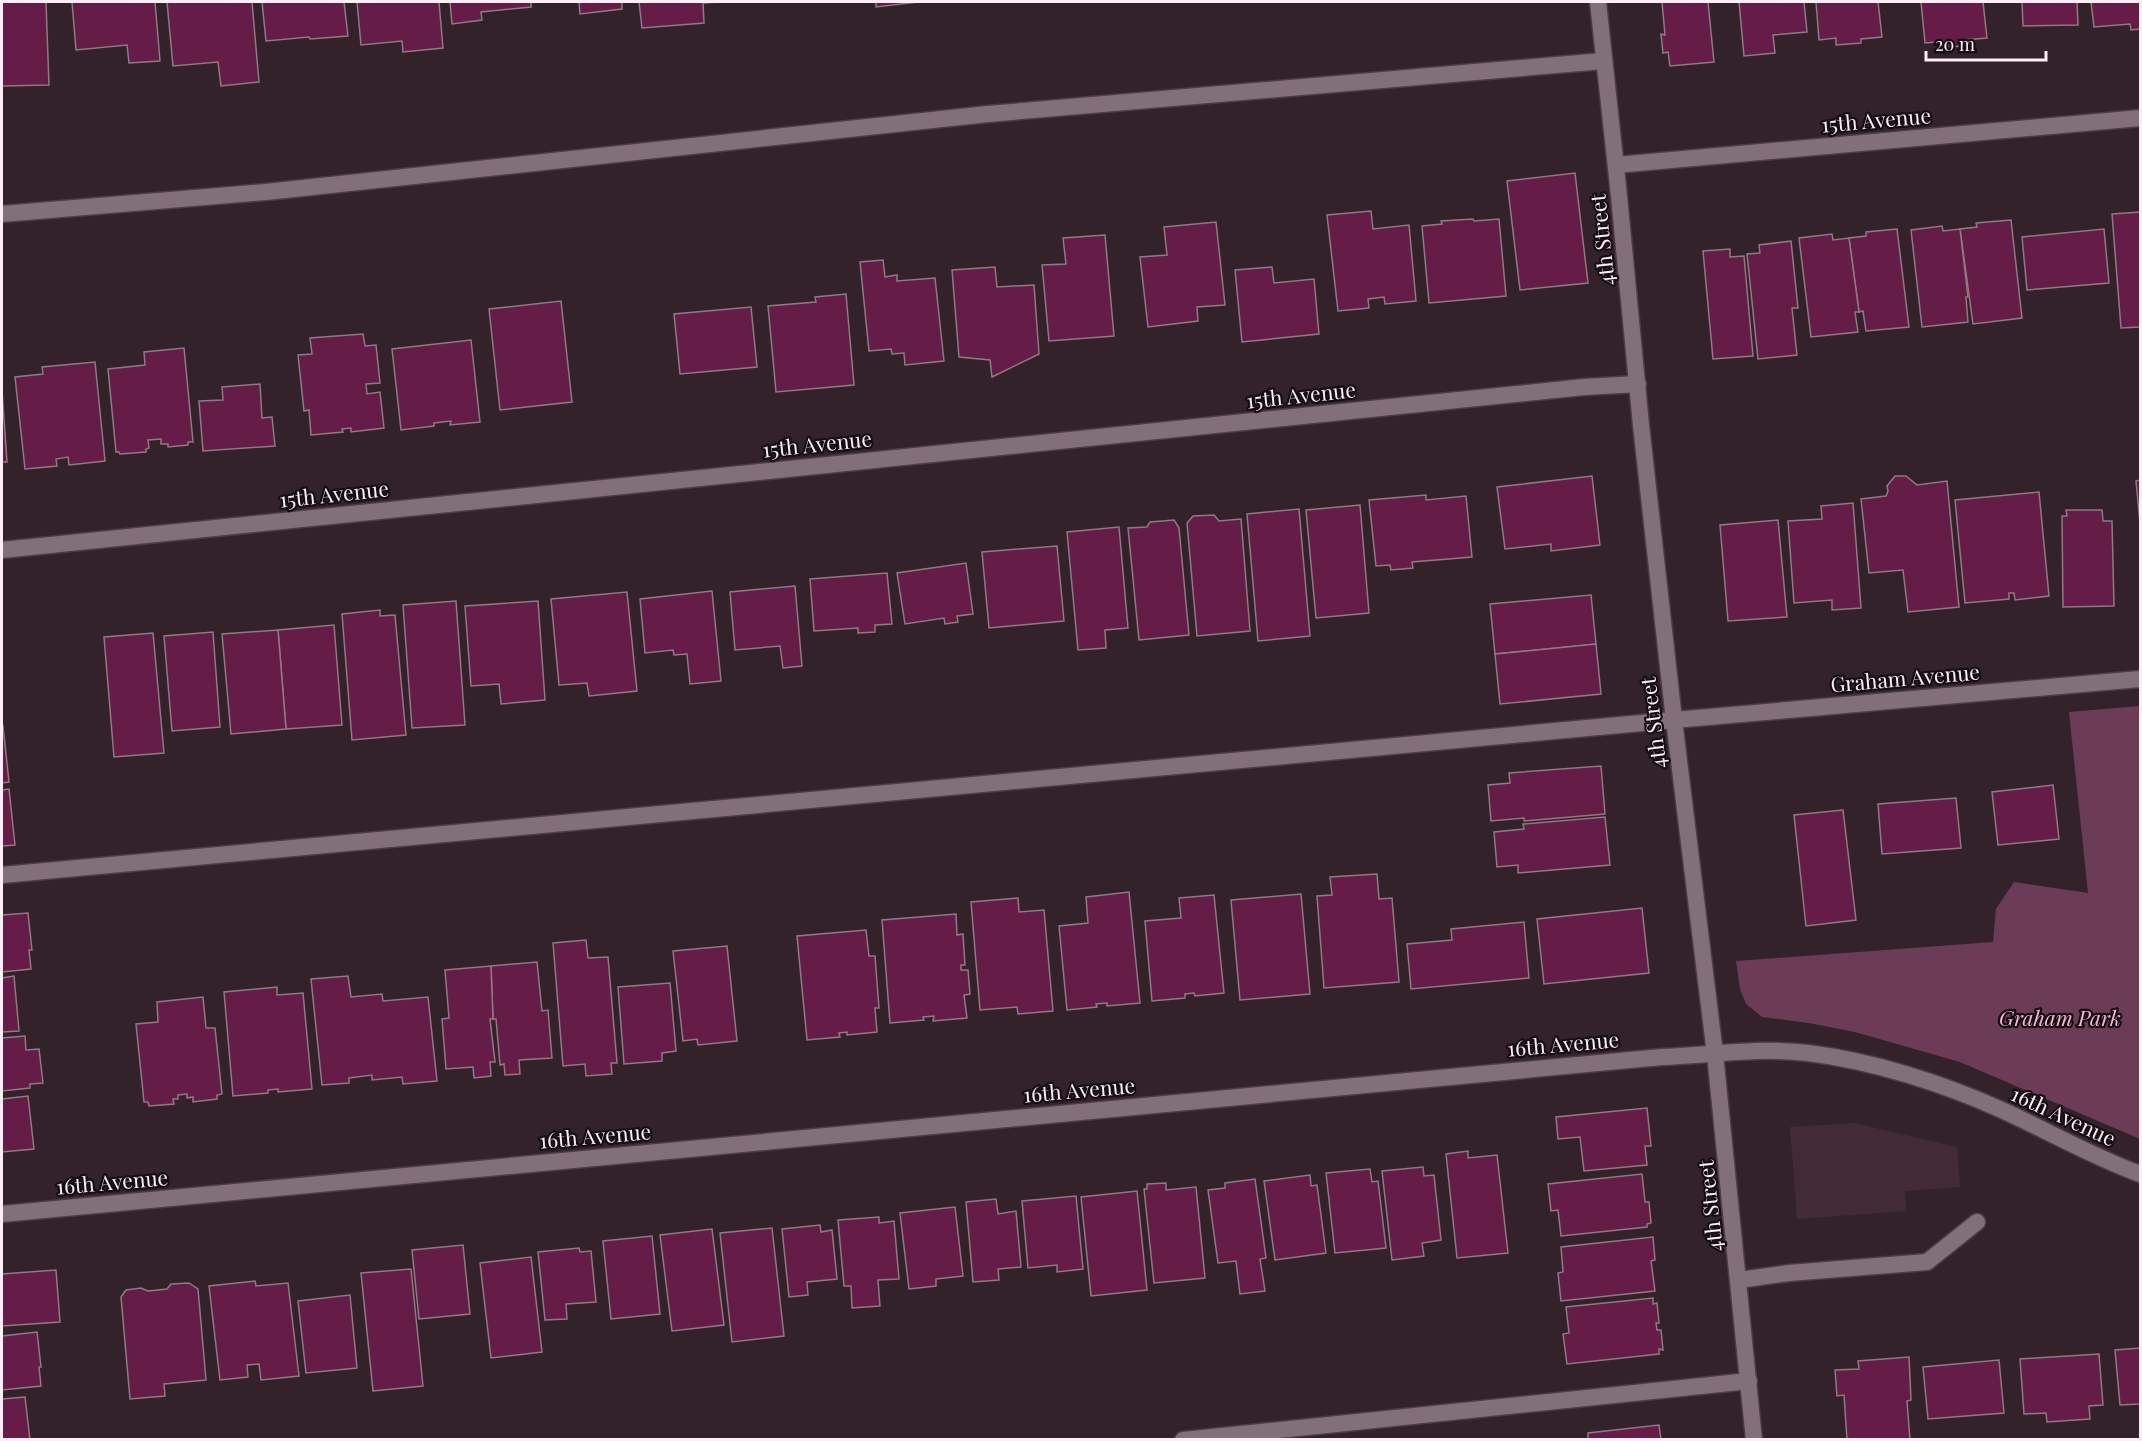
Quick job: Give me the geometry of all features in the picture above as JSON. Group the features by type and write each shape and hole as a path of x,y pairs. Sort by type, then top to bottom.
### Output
{"street":[{"name":"4th Street","path":"1598,2 1641,425 1715,1054 1755,1440"},
{"path":"2,214 266,192 988,114 1603,61"},
{"name":"15th Avenue","path":"1616,165 2140,118"},
{"name":"15th Avenue","path":"2,550 1524,393 1638,384"},
{"name":"Graham Avenue","path":"2,875 2140,679"},
{"name":"16th Avenue","path":"2,1214 1615,1061 1766,1051 1807,1053 1917,1078 2003,1110 2082,1150 2140,1174"},
{"path":"1739,1280 1789,1273 1927,1262 1977,1222"},
{"path":"1183,1440 1749,1382"}],"shaded area":[{"path":"1854,1123 1957,1147 1960,1187 1905,1191 1906,1211 1797,1219 1790,1127"}],"green space":[{"name":"Graham Park","path":"2140,706 2140,1139 1960,1062 1855,1032 1762,1017 1746,1004 1740,989 1736,961 1993,942 1996,909 2014,882 2088,893 2069,712"}],"building":[{"path":"2,2 46,2 49,85 2,86"},
{"path":"72,2 155,2 160,61 129,63 127,45 76,50"},
{"path":"167,2 252,2 259,82 221,86 218,62 173,66"},
{"path":"262,2 344,2 348,36 266,41"},
{"path":"357,2 439,2 443,48 403,52 402,41 361,45"},
{"path":"450,2 531,2 531,7 481,12 482,20 452,24"},
{"path":"579,2 622,2 622,9 580,14"},
{"path":"639,2 719,2 703,3 704,23 642,28"},
{"path":"876,2 918,2 876,7"},
{"path":"1662,2 1708,2 1714,62 1670,66 1668,52 1663,53 1661,34 1665,35"},
{"path":"1739,2 1804,2 1807,32 1773,35 1775,53 1744,56"},
{"path":"1816,2 1878,2 1882,37 1861,39 1861,43 1836,45 1836,38 1819,40"},
{"path":"1921,2 1983,2 1987,38 1963,40 1964,46 1949,47 1948,41 1925,43"},
{"path":"2022,2 2077,2 2078,25 2023,26"},
{"path":"2091,2 2140,2 2140,29 2131,30 2130,24 2094,27"},
{"path":"1575,173 1588,283 1520,290 1507,181"},
{"path":"1371,211 1373,229 1409,225 1416,301 1385,304 1384,297 1368,299 1369,308 1338,311 1327,215"},
{"path":"2140,212 2140,327 2121,328 2112,214"},
{"path":"1473,219 1474,221 1499,219 1506,296 1429,303 1422,226 1442,224 1441,221"},
{"path":"2011,220 2022,318 1973,324 1960,229 1977,227 1976,223"},
{"path":"1216,222 1225,305 1197,307 1198,321 1148,327 1140,257 1167,255 1164,227"},
{"path":"1942,226 1943,231 1960,229 1968,297 1966,297 1968,322 1922,327 1911,230"},
{"path":"1897,229 1909,327 1866,331 1863,311 1859,312 1849,238 1866,236 1866,232"},
{"path":"2104,229 2109,283 2027,290 2022,237"},
{"path":"1832,234 1833,240 1849,238 1859,312 1855,312 1858,332 1811,337 1799,238"},
{"path":"1105,235 1114,336 1049,341 1042,265 1066,264 1063,238"},
{"path":"1791,241 1798,308 1792,308 1797,355 1758,359 1747,254 1760,253 1759,245"},
{"path":"1730,249 1730,257 1744,256 1753,356 1713,359 1703,251"},
{"path":"883,260 885,277 897,275 897,281 935,278 944,361 905,365 904,353 892,354 891,349 869,351 860,262"},
{"path":"995,267 997,287 1034,285 1039,354 992,377 990,360 959,357 952,270"},
{"path":"1272,267 1274,283 1314,279 1319,334 1242,342 1235,270"},
{"path":"846,294 854,385 776,392 768,306 816,302 815,297"},
{"path":"561,301 572,402 500,410 489,309"},
{"path":"751,307 757,367 680,374 674,314"},
{"path":"363,334 365,346 376,345 380,383 366,384 367,394 380,392 384,428 351,432 351,428 342,429 343,432 311,435 309,410 304,411 298,355 312,354 310,338"},
{"path":"471,340 480,422 450,425 451,421 434,423 434,426 401,430 392,349"},
{"path":"184,348 193,442 188,442 188,445 168,447 168,444 161,444 161,439 148,440 149,448 146,452 120,454 116,452 108,369 145,365 144,352"},
{"path":"95,362 105,461 69,465 68,457 56,459 57,466 25,469 15,377 43,374 42,367"},
{"path":"260,384 262,418 272,417 275,446 203,451 199,401 223,400 222,387"},
{"path":"2,390 7,462 2,462"},
{"path":"1592,476 1600,545 1551,551 1551,544 1505,549 1497,487"},
{"path":"1895,476 1906,476 1917,485 1947,481 1959,607 1908,612 1903,570 1869,573 1861,499 1886,496 1887,486"},
{"path":"2140,480 2140,523 2136,481"},
{"path":"2039,492 2049,596 2015,600 2014,593 2009,593 2009,599 1965,603 1955,500"},
{"path":"1426,495 1426,500 1466,496 1472,557 1412,562 1413,568 1391,570 1390,565 1376,566 1369,500"},
{"path":"1853,503 1861,608 1832,610 1832,600 1794,603 1788,521 1822,519 1821,506"},
{"path":"1360,505 1369,613 1316,618 1306,510"},
{"path":"1299,509 1310,636 1258,641 1247,514"},
{"path":"2066,510 2102,510 2103,521 2112,521 2114,606 2063,607 2062,516 2067,516"},
{"path":"1214,515 1219,521 1241,519 1250,631 1197,636 1187,523 1193,516"},
{"path":"1174,520 1179,528 1189,635 1139,640 1128,528 1147,527 1150,522"},
{"path":"1778,520 1787,617 1728,621 1720,525"},
{"path":"1119,527 1128,628 1105,630 1106,648 1078,650 1067,532"},
{"path":"1057,546 1064,621 989,628 982,552"},
{"path":"966,563 973,614 957,616 958,622 945,624 944,618 905,624 897,573"},
{"path":"887,573 892,624 875,625 875,632 858,633 858,628 814,631 810,579"},
{"path":"795,586 802,666 783,668 780,646 735,650 730,592"},
{"path":"712,591 721,681 690,684 687,654 674,655 673,650 645,653 640,599"},
{"path":"627,592 637,691 589,696 587,683 559,685 551,599"},
{"path":"1591,595 1596,644 1495,654 1490,604"},
{"path":"456,601 465,725 412,728 403,605"},
{"path":"538,601 545,700 501,704 499,684 471,686 465,606"},
{"path":"380,610 380,616 395,615 406,735 352,740 342,614"},
{"path":"334,625 342,725 286,729 278,630"},
{"path":"278,630 286,729 231,734 222,634"},
{"path":"213,632 220,727 172,731 164,636"},
{"path":"153,633 164,753 114,757 104,637"},
{"path":"1596,644 1601,694 1500,704 1495,654"},
{"path":"2,727 9,782 2,783"},
{"path":"1601,766 1605,814 1524,821 1524,818 1491,821 1488,785 1510,783 1509,773"},
{"path":"2053,785 2059,839 1998,845 1992,792"},
{"path":"9,789 15,845 2,846 2,790"},
{"path":"1956,798 1961,848 1882,854 1878,804"},
{"path":"1843,810 1856,920 1806,926 1794,815"},
{"path":"1605,817 1610,865 1518,873 1518,865 1497,867 1494,832 1524,829 1523,824"},
{"path":"1377,874 1379,899 1392,898 1399,982 1324,988 1317,896 1332,895 1330,877"},
{"path":"1129,892 1140,1003 1107,1006 1107,1003 1096,1004 1097,1007 1067,1010 1059,926 1088,923 1086,897"},
{"path":"1301,894 1310,994 1240,1000 1231,900"},
{"path":"1214,895 1224,993 1195,996 1194,993 1185,994 1185,998 1152,1001 1145,921 1181,918 1179,898"},
{"path":"1018,898 1019,912 1044,910 1053,1011 1018,1014 1017,1007 980,1010 971,902"},
{"path":"1642,908 1649,973 1544,984 1537,919"},
{"path":"28,913 32,950 29,950 31,969 2,972 2,915"},
{"path":"956,914 957,935 963,934 965,965 961,965 961,970 968,970 970,994 964,995 967,1018 933,1021 934,1016 923,1017 924,1020 890,1023 882,920"},
{"path":"1524,922 1529,978 1411,989 1407,944 1452,940 1451,929"},
{"path":"866,930 869,956 875,956 879,1008 875,1008 877,1032 847,1035 847,1032 839,1033 840,1037 807,1040 797,936"},
{"path":"586,940 588,958 608,957 617,1063 611,1063 612,1074 586,1076 585,1064 563,1066 553,943"},
{"path":"727,946 737,1041 698,1045 697,1039 683,1041 673,951"},
{"path":"537,962 542,1011 548,1010 552,1058 519,1060 520,1074 505,1075 504,1064 500,1065 496,1019 493,1019 491,966"},
{"path":"491,966 493,1019 490,1019 495,1062 490,1062 491,1076 474,1078 473,1067 446,1069 442,1019 449,1018 445,970"},
{"path":"14,976 19,1031 2,1032 2,978"},
{"path":"348,976 351,997 382,994 383,1001 428,997 437,1081 403,1084 402,1077 372,1080 372,1075 349,1078 349,1083 322,1085 311,979"},
{"path":"670,983 676,1051 662,1053 662,1061 624,1064 618,987"},
{"path":"277,987 277,995 303,993 312,1089 278,1092 278,1089 268,1090 268,1093 233,1096 224,992"},
{"path":"203,997 206,1028 215,1028 222,1094 217,1095 217,1099 193,1102 193,1097 187,1098 187,1094 178,1095 178,1099 173,1099 174,1104 149,1106 148,1102 144,1102 136,1024 158,1022 157,1002"},
{"path":"25,1036 26,1050 39,1049 43,1083 30,1084 30,1088 2,1091 2,1038"},
{"path":"28,1096 34,1149 2,1152 2,1099"},
{"path":"1647,1108 1651,1146 1645,1146 1647,1165 1584,1171 1580,1137 1558,1139 1556,1117"},
{"path":"1468,1151 1468,1158 1497,1155 1508,1253 1457,1258 1446,1154"},
{"path":"1423,1167 1424,1176 1434,1175 1441,1240 1422,1243 1424,1256 1392,1260 1382,1171"},
{"path":"1370,1169 1372,1182 1378,1181 1386,1248 1335,1253 1326,1173"},
{"path":"1642,1174 1645,1202 1649,1202 1651,1223 1647,1224 1647,1227 1561,1236 1558,1210 1551,1211 1548,1184"},
{"path":"1310,1175 1311,1186 1317,1185 1326,1253 1275,1260 1264,1181"},
{"path":"1255,1179 1266,1258 1260,1259 1265,1291 1240,1294 1236,1261 1218,1263 1208,1190 1225,1188 1225,1183"},
{"path":"1166,1183 1166,1190 1196,1187 1205,1278 1154,1283 1144,1189 1147,1189 1147,1184"},
{"path":"1137,1191 1147,1290 1091,1296 1081,1197"},
{"path":"1076,1196 1083,1269 1057,1272 1057,1265 1028,1268 1022,1201"},
{"path":"996,1199 998,1214 1016,1211 1021,1267 998,1269 999,1280 973,1282 966,1202"},
{"path":"955,1207 963,1276 936,1279 936,1286 909,1289 900,1213"},
{"path":"879,1217 879,1223 894,1221 899,1279 878,1280 880,1306 852,1308 851,1286 844,1286 838,1220"},
{"path":"820,1225 821,1232 832,1230 837,1279 807,1282 808,1295 789,1297 782,1229"},
{"path":"772,1228 784,1336 732,1342 720,1233"},
{"path":"712,1229 724,1325 672,1331 660,1235"},
{"path":"652,1236 660,1314 611,1319 603,1241"},
{"path":"1653,1237 1655,1260 1651,1261 1655,1291 1561,1301 1558,1273 1563,1272 1561,1247"},
{"path":"463,1245 470,1314 419,1319 412,1250"},
{"path":"579,1248 580,1252 591,1251 596,1302 566,1304 567,1319 545,1320 538,1252"},
{"path":"531,1257 542,1352 491,1358 480,1263"},
{"path":"411,1269 423,1386 373,1391 361,1273"},
{"path":"56,1270 60,1322 2,1326 2,1274"},
{"path":"255,1281 256,1286 288,1283 299,1376 261,1380 259,1364 247,1365 248,1377 220,1380 209,1286"},
{"path":"189,1283 198,1289 206,1380 164,1384 165,1396 130,1399 121,1297 126,1290 167,1289 171,1284"},
{"path":"350,1295 357,1368 306,1373 298,1301"},
{"path":"1653,1298 1653,1304 1657,1303 1659,1323 1656,1323 1657,1330 1661,1330 1663,1350 1659,1349 1659,1354 1567,1364 1563,1334 1569,1333 1566,1307"},
{"path":"37,1332 41,1386 2,1390 2,1336"},
{"path":"2140,1348 2140,1404 2120,1405 2115,1350"},
{"path":"2099,1354 2103,1405 2089,1406 2090,1419 2047,1422 2046,1413 2024,1414 2020,1359"},
{"path":"1909,1357 1911,1400 1907,1401 1910,1440 1847,1440 1844,1395 1837,1396 1835,1370 1859,1369 1858,1361"},
{"path":"1999,1360 2004,1413 1928,1419 1923,1367"},
{"path":"25,1397 30,1440 2,1440 2,1399"},
{"path":"1659,1425 1661,1440 1588,1440 1588,1433"}]}
